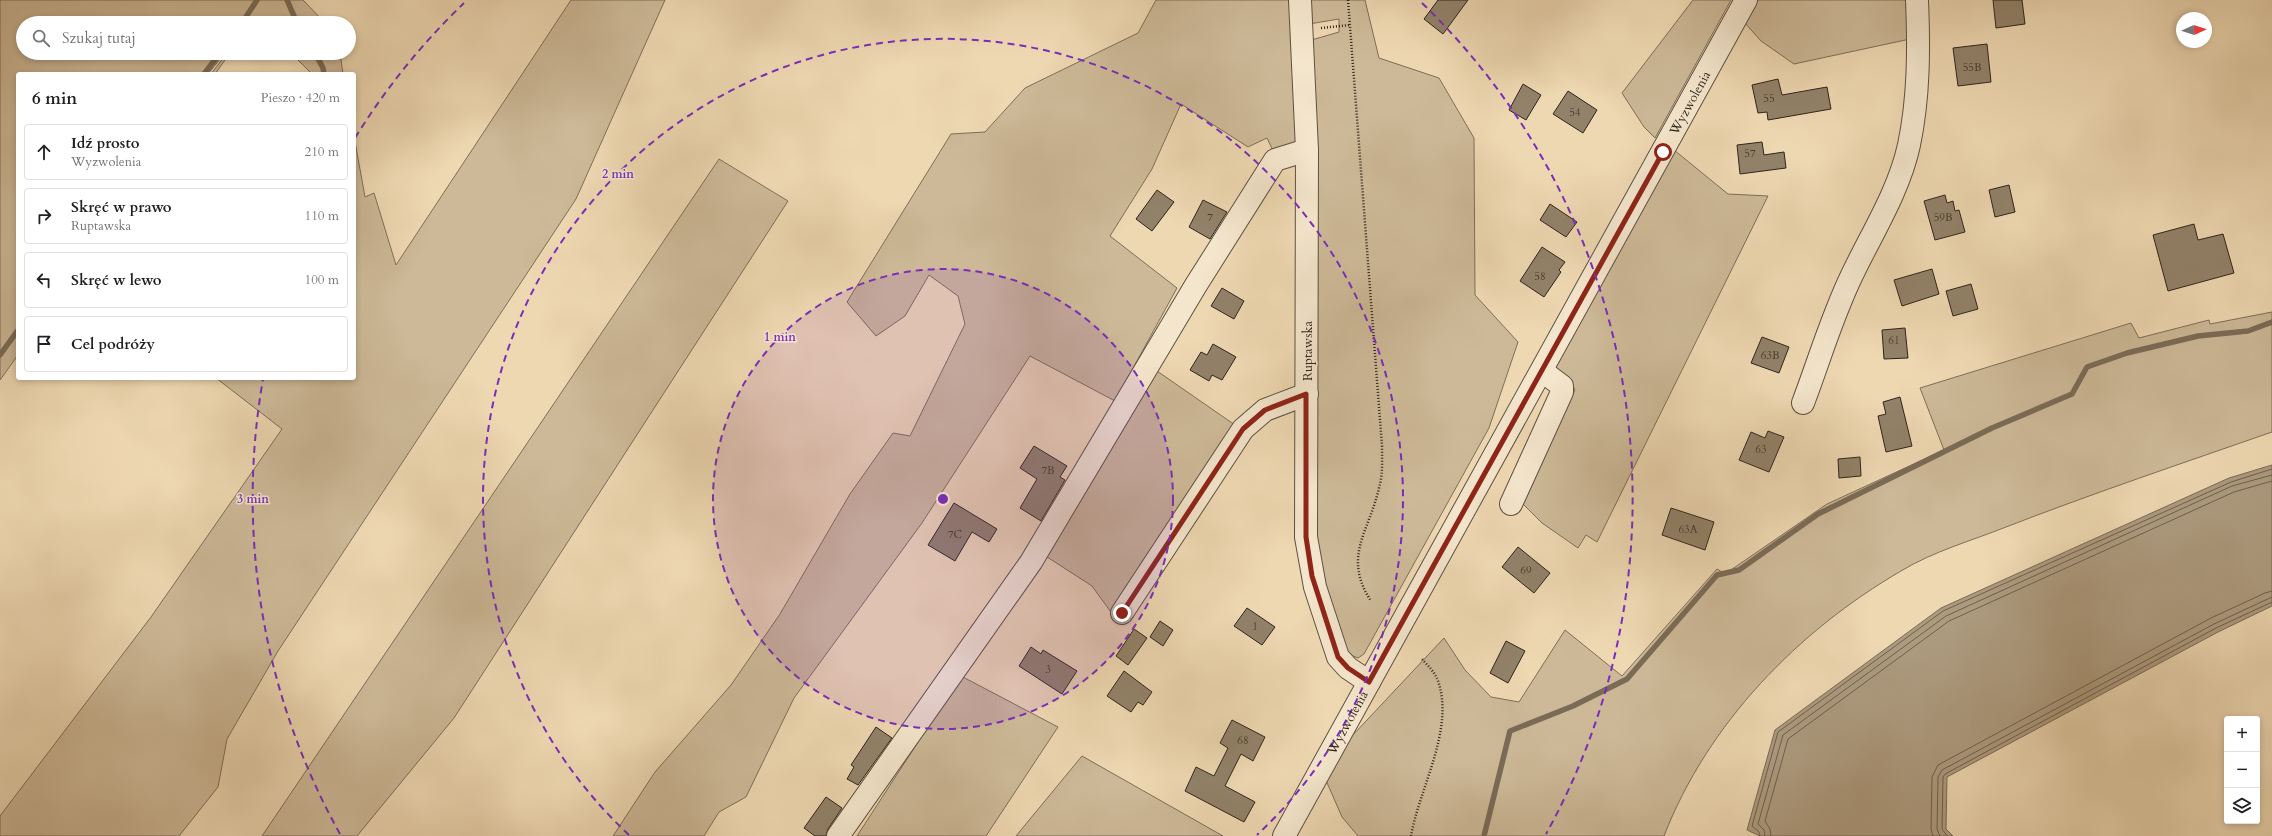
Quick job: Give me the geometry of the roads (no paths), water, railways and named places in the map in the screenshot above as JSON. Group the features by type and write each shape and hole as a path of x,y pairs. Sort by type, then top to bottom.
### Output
{"street":[{"name":"Ruptawska","path":"1300,0 1306,150 1306,537 1312,576 1338,657 1348,668 1369,682"},
{"name":"Wyzwolenia","path":"1284,836 1746,0"},
{"path":"1803,403 1851,277 1898,183 1909,145 1920,52 1917,0"},
{"path":"838,836 1031,562 1196,285 1275,160 1306,150"},
{"path":"1511,504 1562,392 1562,386 1542,371"},
{"path":"1122,613 1243,429 1265,410 1306,394"}],"water":[{"path":"2272,465 2272,606 2218,632 1947,777 1946,829 1953,836 1760,836 1747,830 1775,730 1941,608 2229,478"}],"waterway":[{"path":"247,16 257,0"},
{"path":"287,0 294,16"},
{"path":"206,72 215,60"},
{"path":"319,60 324,72"},
{"path":"1484,836 1510,731 1573,706 1627,679 1717,575 1739,570 1818,514 1992,428 2072,394 2087,367 2127,353 2198,336 2248,331 2272,322"},
{"path":"0,355 16,333"}]}
